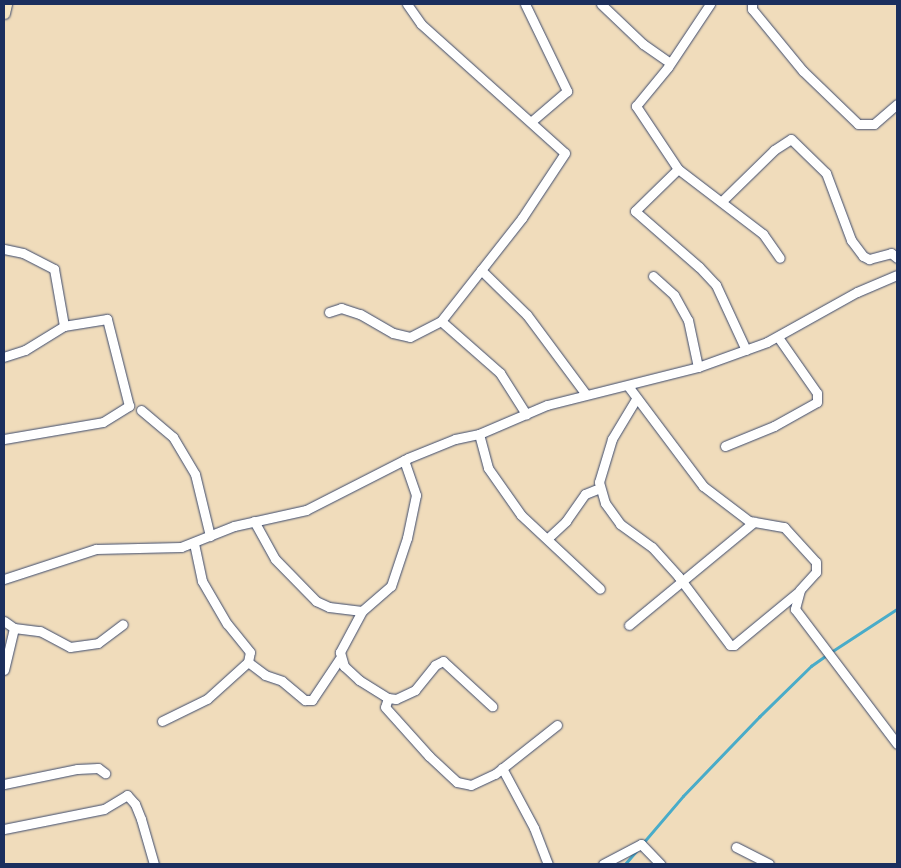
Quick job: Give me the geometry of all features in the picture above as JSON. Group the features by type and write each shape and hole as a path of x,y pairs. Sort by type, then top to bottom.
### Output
{"main road":[{"path":"4,13 6,4"}],"street":[{"path":"329,312 347,310 405,336 442,321 565,157 564,151 420,24 407,4"},
{"path":"528,4 566,91 532,122"},
{"path":"602,4 643,44 670,63"},
{"path":"710,4 670,63 636,108 678,169 763,234 780,258"},
{"path":"752,4 752,9 803,71 858,124 874,124 897,104"},
{"path":"722,201 774,150 791,138 826,173 856,249 866,259 888,253 897,258"},
{"path":"678,169 637,207 635,213 699,266 716,286 746,350"},
{"path":"4,249 23,253 54,270 64,326"},
{"path":"481,270 527,315 585,393"},
{"path":"4,579 96,548 167,549 194,543 254,521 306,510 404,460 455,439 479,434 526,414 585,393 628,386 698,367 746,350 778,337 857,292 897,275"},
{"path":"653,276 674,295 688,320 698,367"},
{"path":"4,357 25,350 64,326 107,319 129,406 103,422 4,439"},
{"path":"442,321 500,373 526,414"},
{"path":"725,446 774,426 817,402 818,392 778,337"},
{"path":"628,386 636,399 678,449 699,483 736,513 754,522 784,527 816,562 816,572 800,590 732,646 684,583 652,547 620,524 605,503 600,488 602,466 612,439 636,399"},
{"path":"141,410 172,437 194,474 210,536"},
{"path":"479,434 492,477 521,515 548,538 600,589"},
{"path":"248,662 265,675 282,681 296,695 312,700 340,658 340,652 362,611 391,586 408,538 416,494 404,460"},
{"path":"548,538 566,521 585,494 600,488"},
{"path":"254,521 275,559 316,601 329,607 362,611"},
{"path":"629,625 684,583 754,522"},
{"path":"162,720 207,699 248,662 250,652 227,624 202,581 194,543"},
{"path":"800,590 795,608 821,646 897,744"},
{"path":"4,621 14,628 40,631 66,646 81,647 98,643 123,624"},
{"path":"4,670 14,628"},
{"path":"340,658 359,680 388,698 404,698 435,665 443,661 492,706"},
{"path":"388,698 385,707 429,756 456,782 471,785 502,768 557,725"},
{"path":"4,784 77,769 98,768 105,773"},
{"path":"502,768 534,828 548,864"},
{"path":"4,829 104,809 127,795 135,804 141,818 154,864"},
{"path":"603,864 641,844 660,864"},
{"path":"736,846 769,864"}],"waterway":[{"path":"831,652 897,609"},
{"path":"625,864 683,796 759,717 811,666 827,655"}]}
